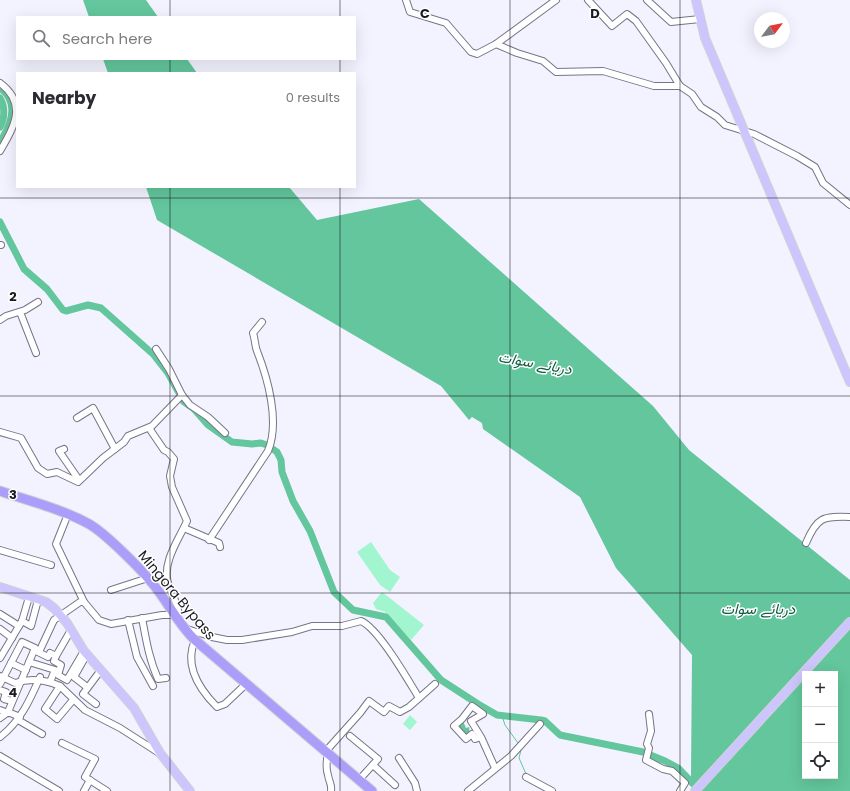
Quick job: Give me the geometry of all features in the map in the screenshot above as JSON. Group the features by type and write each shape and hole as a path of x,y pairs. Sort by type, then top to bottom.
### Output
{"highway":[{"name":"Mingora Bypass","path":"0,491 68,514 90,524 148,578 183,628 195,640 246,685 327,751 372,791"}],"main road":[{"path":"696,0 705,38 850,382"},
{"path":"0,587 38,600 55,609 85,652 134,708 160,754 190,791"},
{"path":"695,791 850,622"}],"street":[{"path":"406,0 410,12 446,23 471,52 477,54 496,44 556,0"},
{"path":"588,0 612,26 628,14 636,21 666,63 680,86 692,94 701,107 718,117 725,126 754,134 814,167 823,183 850,205"},
{"path":"647,0 672,22 700,19"},
{"path":"496,44 517,53 543,61 556,72 604,71 654,86 680,86"},
{"path":"0,83 7,88 16,101"},
{"path":"0,151 15,124 16,119"},
{"path":"0,320 6,316 20,312 38,302"},
{"path":"20,312 36,353"},
{"path":"209,540 272,443 273,416 268,380 256,350 253,333 262,322"},
{"path":"156,349 169,369 180,397 208,417 225,433"},
{"path":"0,432 21,438 38,468 47,474 57,472 78,482 114,449 124,442 128,436 149,428 180,397"},
{"path":"77,418 93,408 114,449"},
{"path":"68,514 56,544 84,602 98,620 111,624 162,615 174,615 178,610 168,583 168,568 173,548 187,521 172,487 170,476 174,459 164,450 149,428"},
{"path":"64,449 59,451 61,452 66,464 78,480"},
{"path":"806,543 817,522 826,518 850,517"},
{"path":"184,528 219,544 220,547"},
{"path":"0,550 51,565"},
{"path":"111,590 148,578"},
{"path":"0,658 3,646 12,638 20,623 29,597"},
{"path":"0,614 31,626 38,600"},
{"path":"0,718 8,712 29,662 37,651 54,620 80,602 84,602"},
{"path":"142,618 146,646 153,668 158,679 166,678"},
{"path":"128,620 137,657 153,686"},
{"path":"183,628 212,637 227,640 242,640 292,632 312,626 342,626 361,621 372,629 419,698"},
{"path":"0,629 12,638"},
{"path":"71,630 54,661 61,665 58,675 67,680 85,652"},
{"path":"195,640 191,650 190,660 193,672 204,692 217,707 225,704 246,685"},
{"path":"0,684 22,642 35,648 37,651 48,657 50,653 56,656"},
{"path":"85,652 74,677 87,687"},
{"path":"29,662 55,670 50,682"},
{"path":"11,663 26,670"},
{"path":"96,704 83,694 101,670"},
{"path":"4,678 15,683 27,679 39,678 60,686 73,700 97,718 120,728 160,754"},
{"path":"4,678 4,699 12,701"},
{"path":"1,735 19,718 39,678"},
{"path":"331,791 332,785 328,776 326,765 327,751 369,701 384,712 389,706 400,712 409,707 435,684"},
{"path":"60,686 45,709 57,719 73,700"},
{"path":"481,737 476,739 472,734 466,739 454,726 462,719 472,706 483,714 471,721 481,737 495,768"},
{"path":"0,710 8,712 19,718 42,734"},
{"path":"649,714 651,731 647,744 649,748 646,760 663,769 672,771 685,783 680,791"},
{"path":"468,791 511,756 540,724"},
{"path":"350,736 378,759 359,780"},
{"path":"62,743 95,759 84,777 107,791"},
{"path":"0,756 59,791"},
{"path":"399,758 415,783 418,791"},
{"path":"373,765 395,785"},
{"path":"526,777 552,791"},
{"path":"84,791 90,780"}],"shaded area":[{"path":"371,542 390,570 400,577 390,592 380,585 357,552"},
{"path":"382,592 424,625 411,640 385,612 376,609 373,603"},
{"path":"410,715 417,722 410,730 403,724"}],"water":[{"path":"83,0 146,0 157,16 89,16"},
{"path":"103,60 188,60 196,72 108,72"},
{"name":"دریائے سوات","path":"146,188 290,188 317,220 419,199 653,406 689,450 850,580 850,791 700,791 691,777 692,655 616,568 580,497 483,429 482,423 472,417 469,420 441,386 157,220"},
{"path":"463,721 466,728 469,727 470,735 466,737 457,725"}],"waterway":[{"path":"0,88 10,100 12,107 10,121 0,142"},
{"path":"0,98 4,112 0,127"},
{"path":"0,222 24,269 47,289 63,310 66,311 88,305 101,308 154,355 168,373 184,402 194,409 208,425 232,442 252,444 261,443 277,452 281,460 282,472 293,501 310,531 334,592 353,610 386,617 441,680 497,715 545,721 560,735 643,752 678,768 700,791"},
{"path":"502,716 505,725 518,743"},
{"path":"521,750 519,758 526,774"}]}
